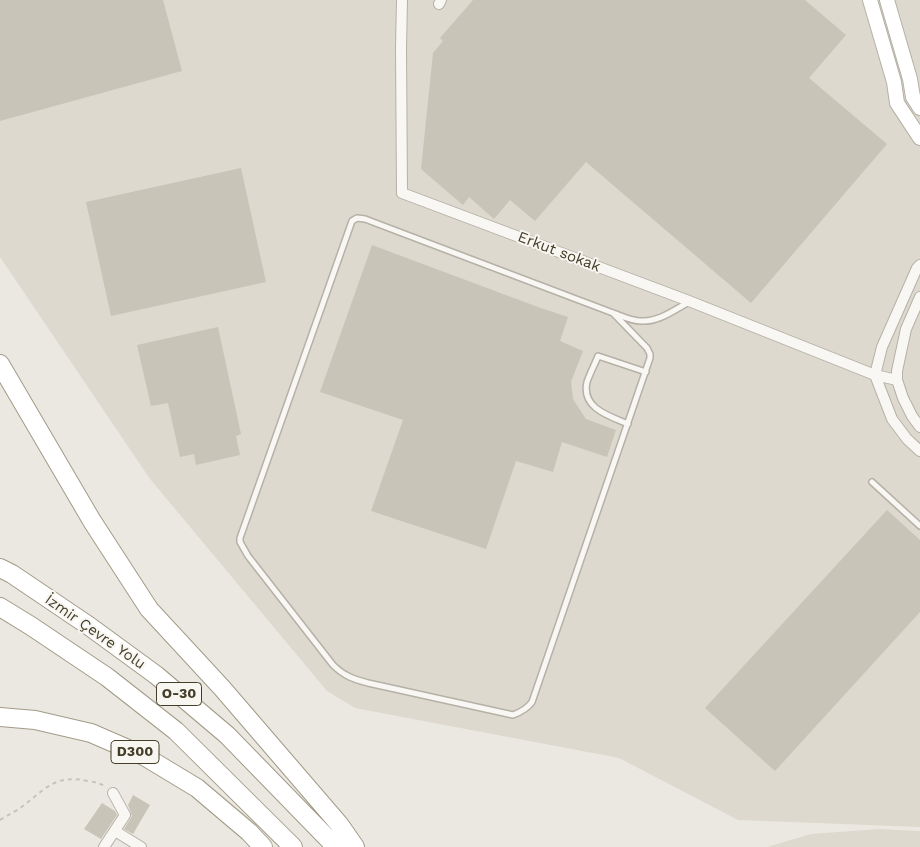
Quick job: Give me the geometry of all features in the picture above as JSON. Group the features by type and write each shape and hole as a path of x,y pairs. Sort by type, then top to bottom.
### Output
{"highway":[{"path":"0,364 92,521 149,609 222,688 338,824 355,847"},
{"name":"İzmir Çevre Yolu","path":"0,568 12,574 89,626 156,675 227,735 336,847"},
{"name":"İzmir Çevre Yolu","path":"0,607 107,677 176,731 293,847"},
{"name":"D300","path":"0,717 35,720 91,733 144,756 197,788 249,832 263,847"}],"street":[{"name":"Erkut sokak","path":"402,0 402,193 689,301 875,375 897,380"},
{"path":"870,0 894,82 897,103 920,138"},
{"path":"887,0 910,79 913,97 920,108"},
{"path":"920,265 882,347 875,375 892,419 907,439 920,451"},
{"path":"920,297 906,328 897,371 897,380 903,398 920,427"},
{"path":"104,847 124,815 113,793"},
{"path":"115,831 142,847"}],"lane":[{"path":"613,313 650,352 650,358 532,702 525,710 513,714 356,680 340,673 248,556 240,542 240,538 354,218 374,222 640,322 659,319 689,301"},
{"path":"628,424 593,407 587,395 587,383 598,356 646,372"},
{"path":"872,482 920,526"}],"path":[{"path":"0,820 48,786 63,779 82,779 100,783 113,793"}],"shaded area":[{"path":"0,0 920,0 920,827 738,820 619,758 355,708 327,691 150,479 0,257"},
{"path":"879,829 920,831 920,847 767,847 811,834"}],"building":[{"path":"0,0 163,0 182,71 0,121"},
{"path":"473,0 805,0 846,35 809,78 887,144 751,303 586,162 535,221 510,200 494,219 469,197 463,205 421,169 433,53 443,41 440,38"},
{"path":"241,168 266,282 111,316 86,202"},
{"path":"372,245 568,317 560,341 583,351 571,382 573,399 586,419 616,430 607,457 562,442 553,472 516,461 486,549 371,511 403,420 320,392"},
{"path":"218,327 241,434 236,436 240,455 196,465 194,454 180,457 168,403 151,406 137,345"},
{"path":"887,510 920,540 920,612 775,771 705,708"},
{"path":"133,795 150,805 133,834 124,829 132,816 128,805"},
{"path":"102,803 115,811 117,815 101,839 84,829"}]}
